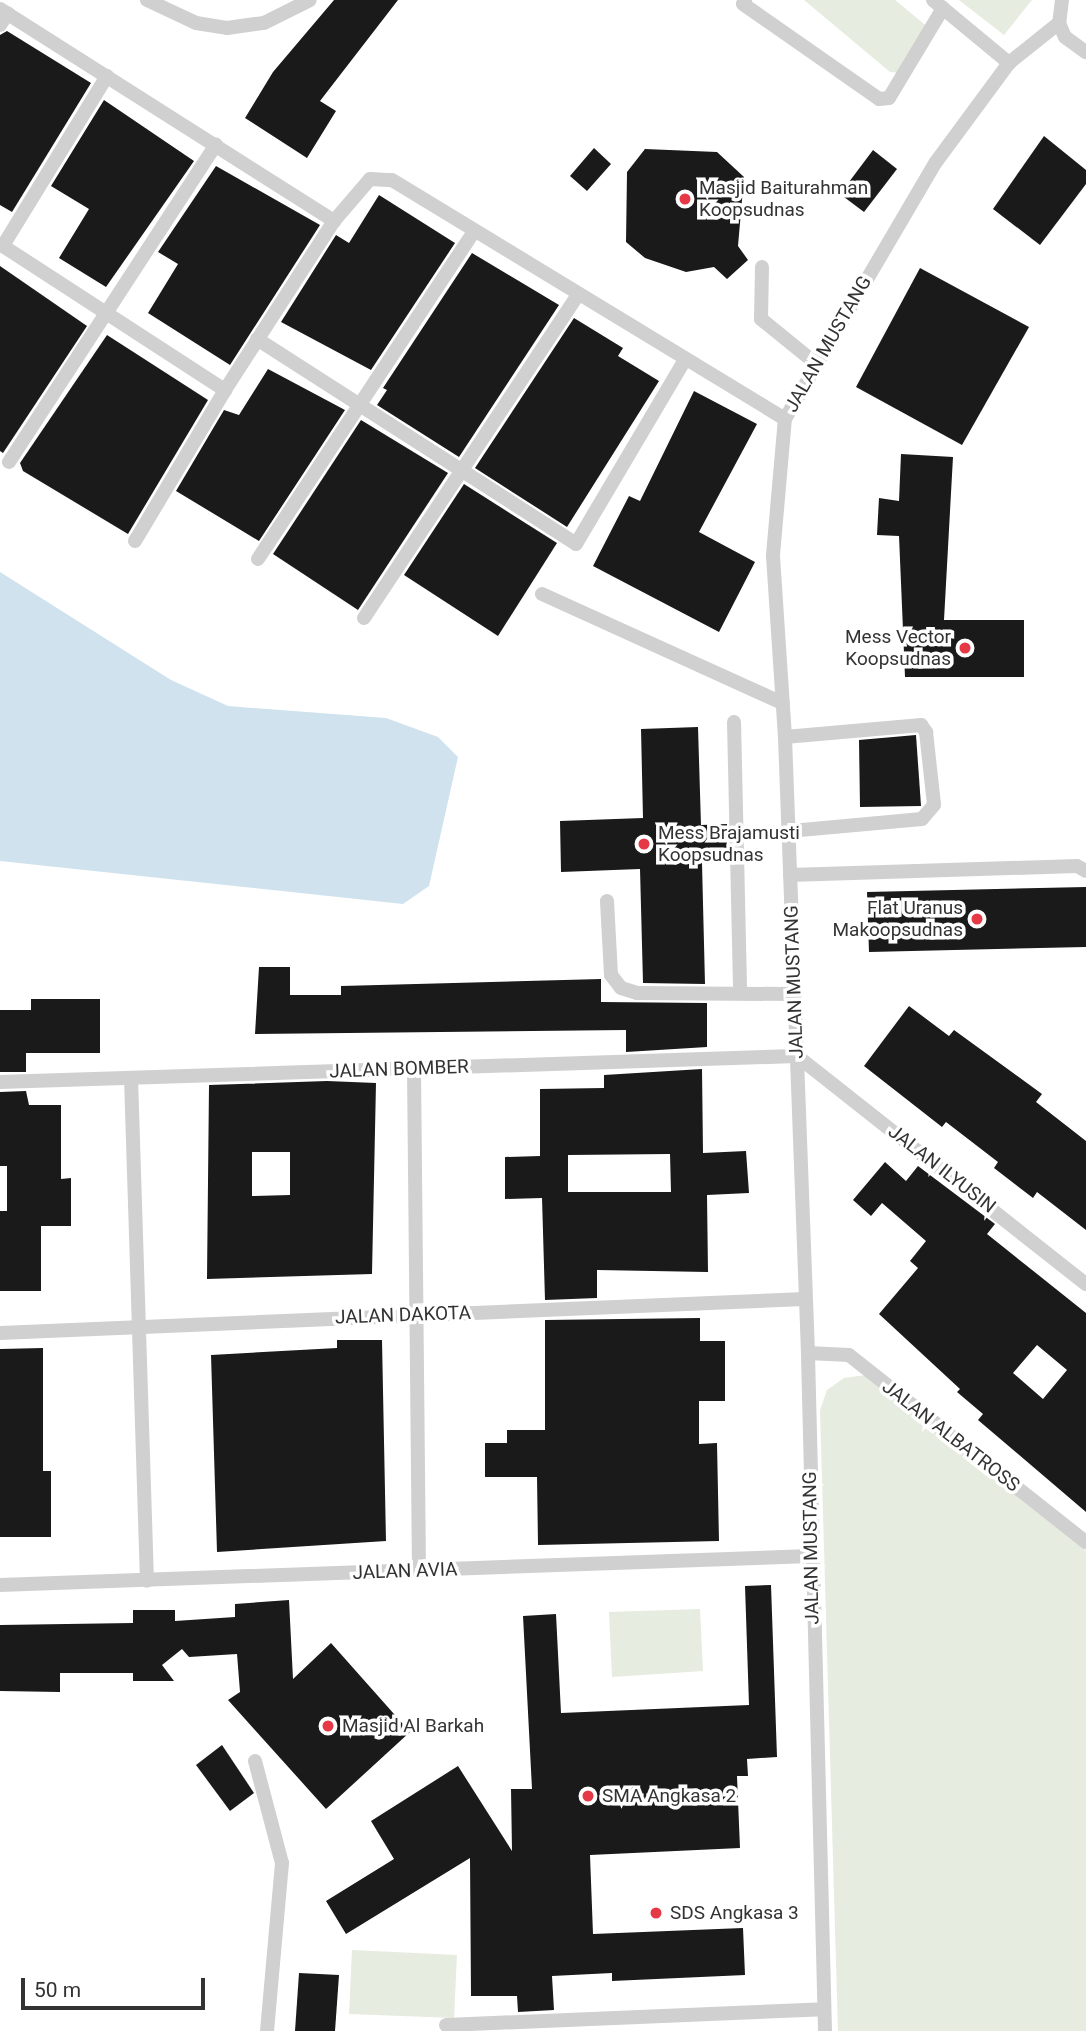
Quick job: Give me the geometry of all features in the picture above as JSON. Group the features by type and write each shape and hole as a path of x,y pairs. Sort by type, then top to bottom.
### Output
{"lane":[{"path":"147,0 196,23 227,27 264,23 300,3"},
{"path":"1062,0 1059,23 1065,37 1086,52"},
{"path":"742,1 879,100 888,98 938,4 1009,63"},
{"path":"3,16 107,76 334,221"},
{"name":"JALAN MUSTANG","path":"825,2031 810,1556 808,1353 785,737 773,555 785,419 814,362 936,162 1009,63 1059,23"},
{"path":"107,76 1,248 225,390"},
{"path":"9,462 216,145"},
{"path":"135,541 225,390 334,221 362,186 383,177 785,419"},
{"path":"258,559 474,232"},
{"path":"761,267 761,319 814,362"},
{"path":"364,618 466,468 577,296"},
{"path":"257,339 358,406 466,468 576,544 685,360"},
{"path":"542,594 782,702"},
{"path":"734,722 740,993"},
{"path":"785,737 921,725 926,732 934,805 922,819 789,831"},
{"path":"790,875 1077,866 1086,871"},
{"path":"607,901 611,975 621,988 637,993 793,994"},
{"name":"JALAN BOMBER","path":"0,1082 797,1056"},
{"name":"JALAN ILYUSIN","path":"797,1056 1086,1284"},
{"path":"414,1069 419,1315 419,1570"},
{"path":"131,1078 147,1581"},
{"name":"JALAN DAKOTA","path":"0,1333 806,1299"},
{"name":"JALAN ALBATROSS","path":"808,1353 849,1355 1086,1542"},
{"name":"JALAN AVIA","path":"0,1585 810,1556"},
{"path":"255,1761 282,1863 267,2031"},
{"path":"446,2025 824,2009"}],"shaded area":[{"path":"804,0 895,0 935,33 901,73 890,72"},
{"path":"959,0 1032,0 1004,35"},
{"path":"866,1375 1086,1551 1086,2031 838,2031 820,1410 827,1390 844,1378"},
{"path":"700,1609 703,1671 612,1677 609,1612"},
{"path":"352,1950 457,1955 454,2018 349,2014"}],"water":[{"path":"0,572 171,680 228,706 386,718 438,737 458,757 429,886 403,904 0,861"}],"building":[{"path":"334,0 398,0 320,101 336,111 307,158 245,118 273,72"},
{"path":"7,31 91,83 12,212 0,205 0,35"},
{"path":"104,100 194,161 106,287 59,258 89,209 51,186"},
{"path":"1044,136 1086,170 1086,184 1040,245 993,209"},
{"path":"594,148 611,164 587,191 570,176"},
{"name":"Masjid Baiturahman Koopsudnas","path":"645,149 717,152 744,177 738,246 748,260 727,279 714,267 686,272 645,258 626,242 627,172"},
{"path":"873,150 897,169 864,212 840,194"},
{"path":"216,166 320,225 230,365 148,313 178,264 158,252"},
{"path":"379,195 455,243 371,370 281,322 336,235 349,243"},
{"path":"472,253 559,305 459,457 377,405 387,390 383,388"},
{"path":"0,266 87,326 3,453 0,451"},
{"path":"920,268 1029,327 962,445 856,387"},
{"path":"574,318 623,348 618,356 659,381 567,527 475,468"},
{"path":"107,335 208,400 128,534 23,471 20,463"},
{"path":"268,369 345,410 259,541 176,491 224,410 239,415"},
{"path":"694,391 757,424 699,532 755,562 719,632 593,566 629,496 640,501"},
{"path":"361,420 448,473 358,610 273,554"},
{"path":"901,454 953,457 944,620 1024,620 1024,677 905,677 899,536 877,535 879,498 899,501"},
{"path":"464,484 557,543 498,636 404,575"},
{"name":"Mess Brajamusti Koopsudnas","path":"698,727 701,825 727,824 727,862 702,863 705,984 643,983 640,869 561,872 560,821 643,818 641,729"},
{"path":"916,735 921,806 860,807 859,740"},
{"name":"Flat Uranus Makoopsudnas","path":"1086,887 1086,947 869,952 867,892"},
{"path":"259,967 290,967 290,995 341,995 341,986 601,979 601,1002 707,1003 707,1047 626,1052 626,1030 255,1034"},
{"path":"31,999 100,999 100,1053 26,1053 26,1072 0,1072 0,1010 31,1010"},
{"path":"909,1006 949,1036 954,1030 1042,1094 1036,1102 1086,1141 1086,1230 1037,1192 1033,1198 994,1168 998,1162 946,1122 942,1127 864,1066"},
{"path":"702,1069 703,1153 746,1151 749,1193 707,1195 708,1272 597,1270 597,1298 545,1300 542,1198 505,1199 505,1157 540,1156 540,1089 604,1088 604,1075","holes":["670,1154 671,1192 568,1192 568,1155"]},
{"path":"327,1081 376,1083 372,1274 207,1279 209,1085","holes":["252,1152 290,1152 290,1195 252,1196"]},
{"path":"26,1091 29,1105 61,1105 61,1179 71,1178 71,1226 41,1226 41,1291 0,1291 0,1211 7,1211 7,1166 0,1166 0,1092"},
{"path":"885,1162 906,1181 918,1166 995,1224 987,1234 1086,1313 1086,1512 978,1420 983,1414 957,1392 960,1389 879,1314 918,1268 910,1261 926,1241 882,1203 871,1216 853,1200","holes":["1037,1345 1067,1370 1043,1399 1013,1373"]},
{"path":"700,1318 700,1341 725,1341 725,1401 699,1401 699,1444 717,1443 719,1541 538,1545 537,1477 485,1477 485,1443 507,1443 507,1430 545,1430 545,1320"},
{"path":"337,1340 382,1340 386,1541 217,1552 211,1355 337,1348"},
{"path":"43,1348 43,1471 51,1471 51,1537 0,1537 0,1349"},
{"path":"771,1585 777,1757 747,1759 748,1776 737,1776 740,1848 590,1855 593,1934 743,1928 745,1975 612,1981 612,1973 552,1976 554,2010 518,2012 517,1996 471,1996 470,1858 346,1934 326,1901 394,1859 371,1821 458,1766 512,1851 511,1789 532,1789 523,1616 556,1614 561,1713 749,1705 745,1586"},
{"path":"289,1600 293,1679 331,1643 410,1732 326,1809 228,1700 240,1692 237,1654 189,1657 182,1649 162,1665 174,1681 133,1681 133,1673 60,1673 60,1692 0,1691 0,1625 133,1623 133,1610 175,1610 175,1621 235,1617 235,1604"},
{"path":"222,1745 254,1793 230,1811 196,1765"},
{"path":"299,1973 339,1975 335,2031 295,2031"}],"place":[{"name":"Masjid Baiturahman Koopsudnas","path":"685,199"},
{"name":"Mess Vector Koopsudnas","path":"965,648"},
{"name":"Mess Brajamusti Koopsudnas","path":"644,844"},
{"name":"Flat Uranus Makoopsudnas","path":"977,919"},
{"name":"Masjid Al Barkah","path":"328,1726"},
{"name":"SMA Angkasa 2","path":"588,1796"},
{"name":"SDS Angkasa 3","path":"656,1913"}]}
